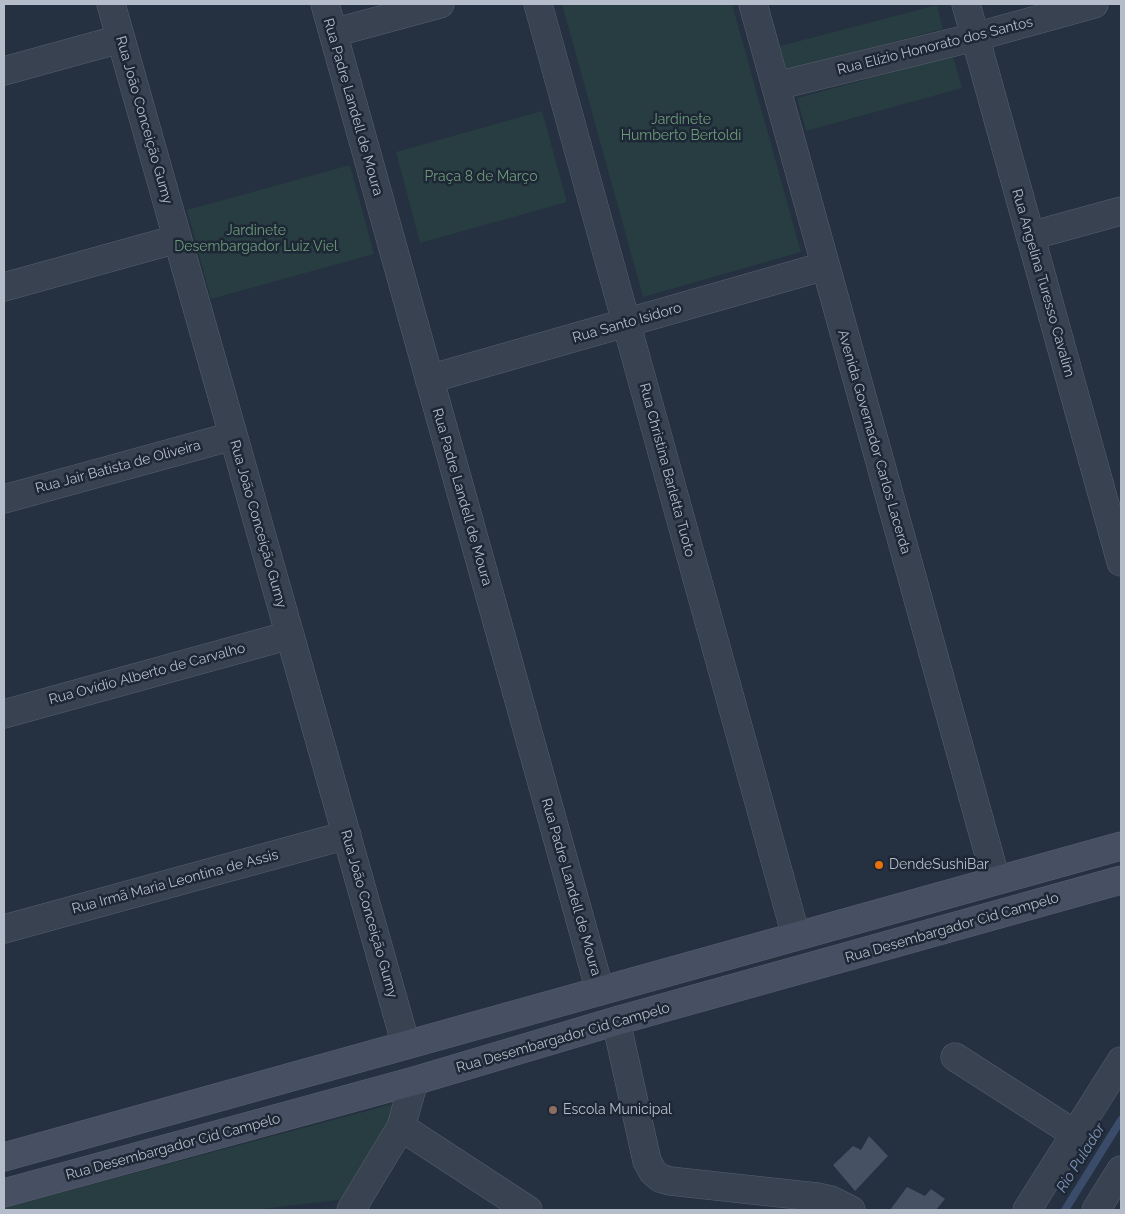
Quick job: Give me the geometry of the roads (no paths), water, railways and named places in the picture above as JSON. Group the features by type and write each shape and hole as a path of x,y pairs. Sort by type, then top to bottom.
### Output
{"main road":[{"path":"4,1157 1121,846"},
{"name":"Rua Desembargador Cid Campelo","path":"4,1193 414,1081 616,1021 1121,880"},
{"path":"406,1045 414,1081"}],"street":[{"name":"Rua João Conceição Gumy","path":"111,4 406,1045"},
{"name":"Rua Padre Landell de Moura","path":"324,4 600,991"},
{"path":"333,33 440,4"},
{"name":"Rua Christina Barletta Tuoto","path":"538,4 796,936"},
{"name":"Avenida Governador Carlos Lacerda","path":"753,4 996,880"},
{"name":"Rua Angelina Turesso Cavalim","path":"966,4 1121,562"},
{"name":"Rua Elízio Honorato dos Santos","path":"776,86 975,37 1094,4"},
{"path":"4,71 120,39"},
{"path":"1030,236 1121,210"},
{"path":"4,287 177,239"},
{"name":"Rua Santo Isidoro","path":"429,379 826,266"},
{"name":"Rua Jair Batista de Oliveira","path":"4,499 233,436"},
{"name":"Rua Ovídio Alberto de Carvalho","path":"4,714 290,635"},
{"name":"Rua Irmã Maria Leontina de Assis","path":"4,929 347,835"},
{"path":"616,1021 647,1161 652,1172 660,1178 670,1181 817,1197 831,1200 851,1210"},
{"path":"955,1057 1075,1134"},
{"path":"1027,1210 1121,1061"},
{"path":"351,1210 401,1127 414,1081"},
{"path":"401,1127 528,1210"},
{"path":"1096,1210 1121,1170"}],"waterway":[{"name":"Rio Pulador","path":"1065,1210 1121,1120"}],"place":[{"name":"DendeSushiBar","path":"879,865"},
{"name":"Escola Municipal","path":"553,1110"}],"park label":[{"name":"Jardinete Humberto Bertoldi","path":"681,128"},
{"name":"Praça 8 de Março","path":"481,177"},
{"name":"Jardinete Desembargador Luiz Viel","path":"256,240"}]}
